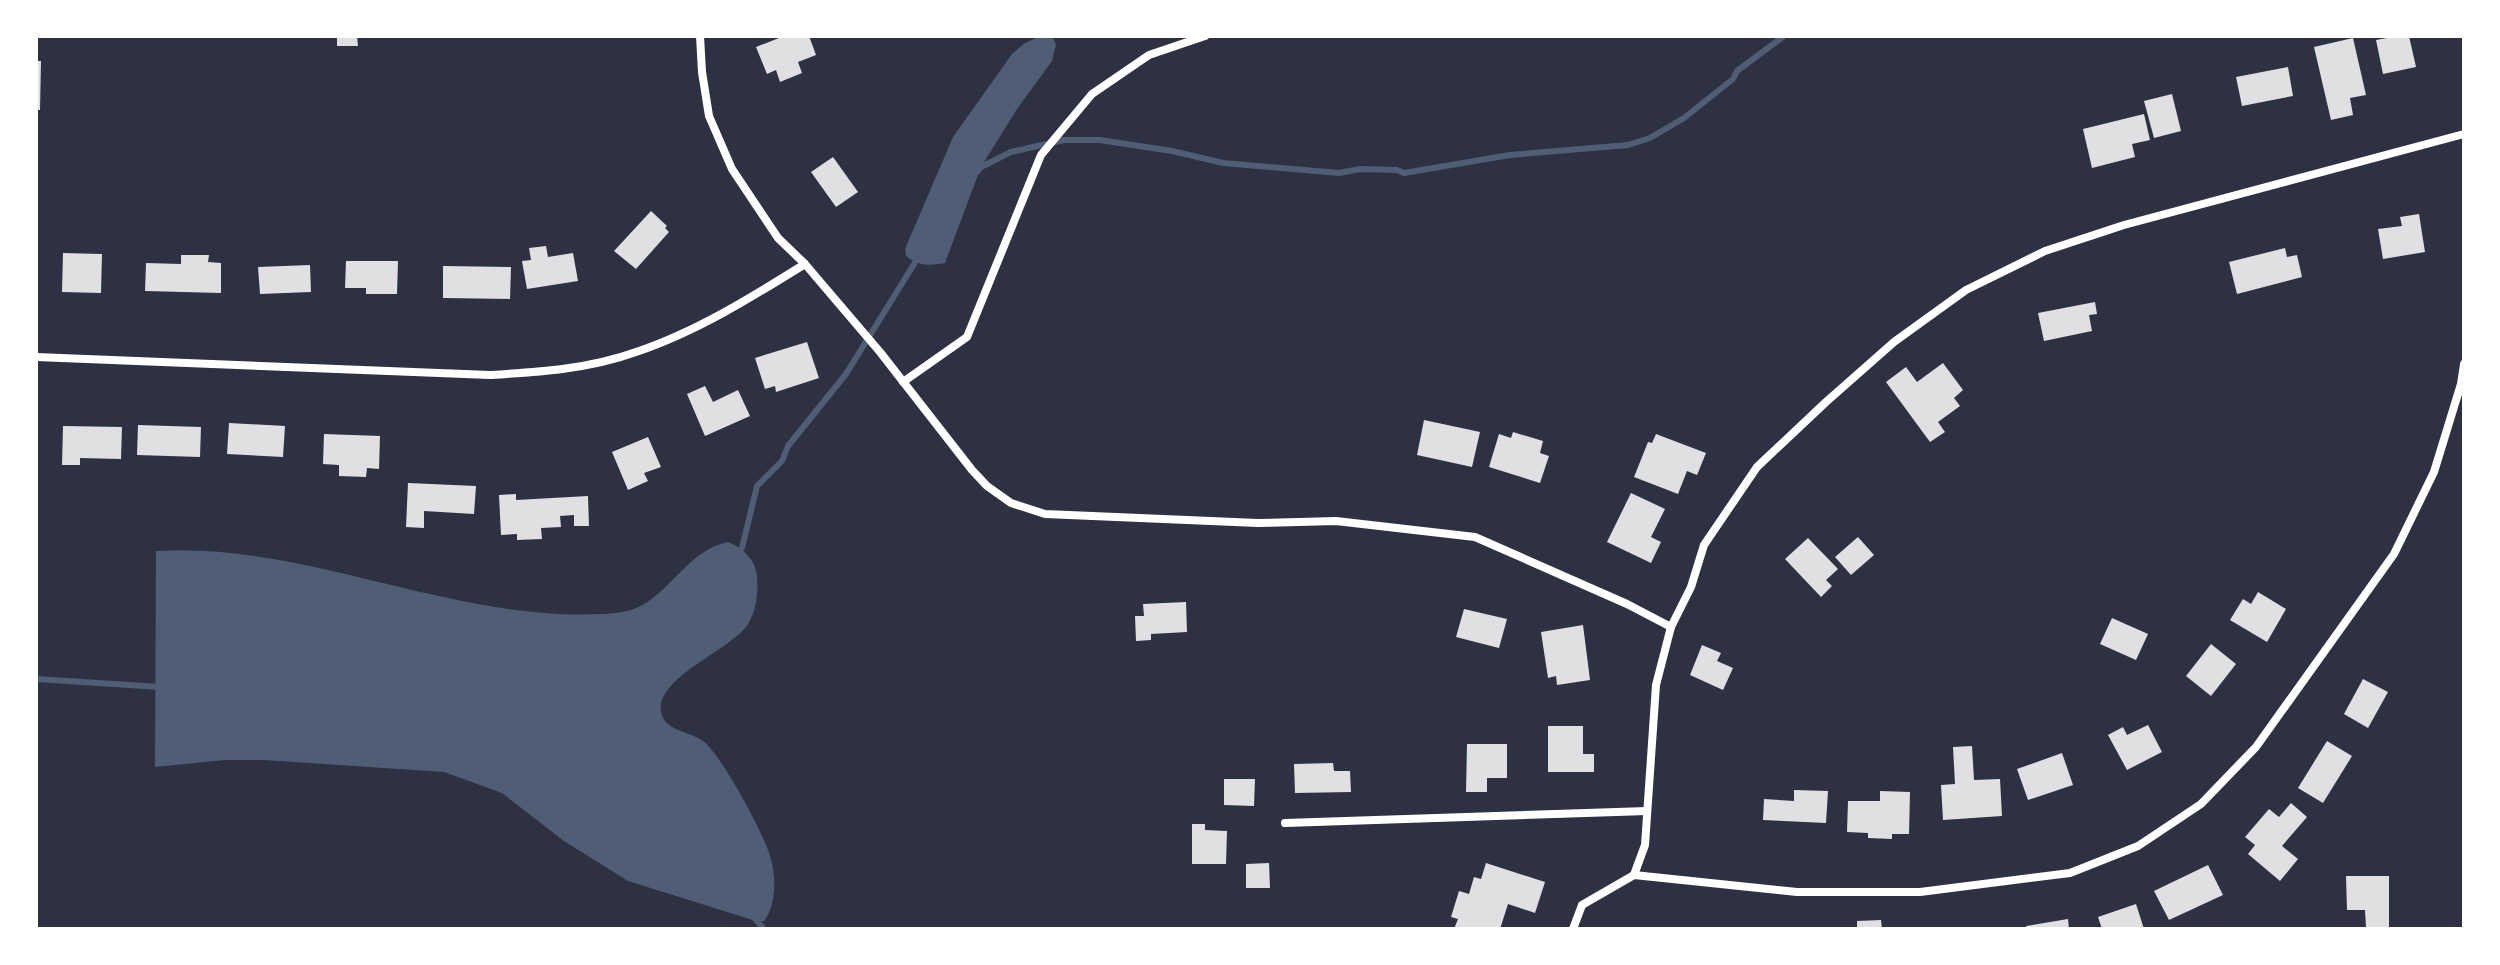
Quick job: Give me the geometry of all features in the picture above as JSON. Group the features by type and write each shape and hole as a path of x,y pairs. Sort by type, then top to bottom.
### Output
{"street":[{"path":"700,36 709,116 732,169 778,238 805,264 972,470 987,486 1011,503 1045,514 1258,523 1336,521 1475,537 1627,604 1671,627"},
{"path":"903,382 967,337 1041,155 1092,94 1149,55 1205,36"},
{"path":"1634,875 1645,845 1656,685 1671,627 1691,587 1704,545 1757,467 1894,342 1966,290 2045,251 2124,225 2464,134"},
{"path":"36,357 490,375 566,370 636,353 750,298 805,264"},
{"path":"1573,929 1582,905 1634,875 1797,892 1920,892 2070,873 2138,846 2201,804 2256,747 2394,554 2434,472 2461,384 2464,364"},
{"path":"1285,823 1647,811"}],"water":[{"path":"1052,36 1056,45 1052,61 981,167 945,263 915,262 906,256 905,249 953,137 1012,54 1025,43"},
{"path":"728,542 744,551 754,565 757,589 753,613 740,634 670,687 661,711 672,727 698,738 711,749 731,777 760,831 770,856 774,880 771,907 764,921 628,881 564,841 502,793 444,772 264,760 225,760 155,767 156,551 212,551 268,558 488,606 544,613 600,614 641,606 703,552"}],"building":[{"path":"337,36 357,36 358,46 337,46"},
{"path":"784,36 809,36 816,55 798,62 802,73 780,82 776,70 767,74 756,47"},
{"path":"2409,36 2416,67 2383,74 2376,40"},
{"path":"2353,38 2366,95 2350,98 2353,115 2331,120 2314,47"},
{"path":"36,61 41,61 40,110 36,110"},
{"path":"2288,67 2293,96 2242,106 2236,77"},
{"path":"2172,94 2181,131 2154,138 2144,101"},
{"path":"2144,114 2150,140 2132,144 2135,157 2092,168 2083,129"},
{"path":"833,157 858,192 836,207 811,172"},
{"path":"651,211 669,232 636,269 614,251"},
{"path":"2419,214 2425,252 2383,259 2378,229 2402,226 2400,217"},
{"path":"546,246 548,257 573,253 578,281 527,289 522,261 531,260 529,248"},
{"path":"2285,248 2287,257 2297,255 2302,277 2237,294 2229,262"},
{"path":"63,253 102,254 101,293 62,292"},
{"path":"181,255 209,255 208,262 221,263 221,293 145,291 146,263 181,264"},
{"path":"346,261 398,261 397,294 366,294 366,288 345,288"},
{"path":"310,265 311,292 260,294 258,267"},
{"path":"443,266 511,267 510,299 443,298"},
{"path":"2095,302 2097,314 2089,315 2092,331 2044,341 2038,313"},
{"path":"807,342 819,378 776,392 775,386 765,389 755,358"},
{"path":"1943,363 1963,390 1954,398 1960,406 1938,422 1945,432 1930,442 1886,382 1906,367 1917,382"},
{"path":"705,386 713,402 738,390 750,416 705,436 687,394"},
{"path":"1424,420 1480,432 1472,467 1417,455"},
{"path":"229,423 285,426 283,457 227,454"},
{"path":"138,425 201,427 200,457 137,455"},
{"path":"63,426 122,427 121,459 80,458 80,465 62,465"},
{"path":"1513,432 1543,441 1540,453 1549,456 1540,483 1489,467 1499,434 1511,438"},
{"path":"324,434 380,436 379,469 367,468 366,477 339,476 339,465 323,464"},
{"path":"1656,434 1706,453 1697,475 1687,471 1678,494 1634,477 1648,442 1652,443"},
{"path":"648,437 661,467 644,473 648,481 628,490 612,452"},
{"path":"408,483 476,486 474,514 424,511 424,528 406,527"},
{"path":"1631,493 1665,509 1651,537 1661,542 1651,563 1607,542"},
{"path":"516,494 516,500 588,496 589,526 574,526 574,515 560,516 561,527 541,528 542,539 517,540 517,534 501,535 499,495"},
{"path":"1858,537 1874,555 1851,575 1835,557"},
{"path":"1808,538 1838,569 1826,580 1832,586 1821,597 1785,559"},
{"path":"2258,592 2286,609 2267,642 2230,620 2243,599 2251,604"},
{"path":"1186,602 1187,632 1151,634 1151,640 1136,641 1135,616 1144,616 1143,604"},
{"path":"1464,609 1507,619 1499,648 1456,637"},
{"path":"2112,618 2148,634 2136,660 2100,644"},
{"path":"1583,625 1590,680 1557,685 1556,676 1548,678 1541,632"},
{"path":"2211,644 2236,664 2211,696 2186,676"},
{"path":"1702,645 1721,653 1717,661 1733,668 1723,690 1690,675"},
{"path":"2363,679 2388,692 2368,728 2344,714"},
{"path":"2148,725 2162,752 2127,770 2108,735 2123,727 2127,735"},
{"path":"1548,726 1583,726 1583,754 1594,754 1594,772 1548,772"},
{"path":"2327,741 2352,756 2323,803 2298,788"},
{"path":"1467,744 1507,744 1507,778 1487,778 1487,792 1466,792"},
{"path":"1972,746 1974,780 2000,779 2002,816 1943,820 1941,785 1955,784 1953,747"},
{"path":"2062,753 2073,785 2028,800 2017,769"},
{"path":"1333,763 1334,771 1350,771 1351,792 1295,793 1294,764"},
{"path":"1224,779 1255,779 1254,806 1224,805"},
{"path":"1794,790 1828,791 1826,823 1763,820 1764,799 1794,801"},
{"path":"1880,791 1910,792 1909,834 1892,834 1892,839 1868,838 1868,833 1847,832 1848,801 1880,801"},
{"path":"2291,803 2307,817 2282,846 2298,859 2280,881 2248,854 2255,845 2245,837 2269,809 2279,817"},
{"path":"1192,824 1205,824 1205,830 1227,831 1226,864 1192,864"},
{"path":"1269,863 1270,888 1246,888 1246,864"},
{"path":"1486,863 1545,882 1535,913 1508,904 1500,929 1454,929 1458,919 1451,917 1459,891 1469,894 1474,877 1481,879"},
{"path":"2208,865 2223,895 2169,920 2154,891"},
{"path":"2346,876 2389,876 2389,927 2366,927 2365,910 2347,910"},
{"path":"2136,904 2144,929 2102,929 2098,917"},
{"path":"2068,919 2069,929 2026,929 2026,926"},
{"path":"1881,920 1882,929 1857,929 1857,921"}],"waterway":[{"path":"978,171 1011,152 1064,140 1100,140 1172,151 1223,163 1339,173 1360,169 1404,173 1510,155 1628,145 1650,138 1684,118 1733,79 1737,71 1784,36"},
{"path":"738,553 742,548 757,486 782,461 788,446 846,374 919,256"},
{"path":"36,679 160,687"},
{"path":"751,914 764,929"}]}
